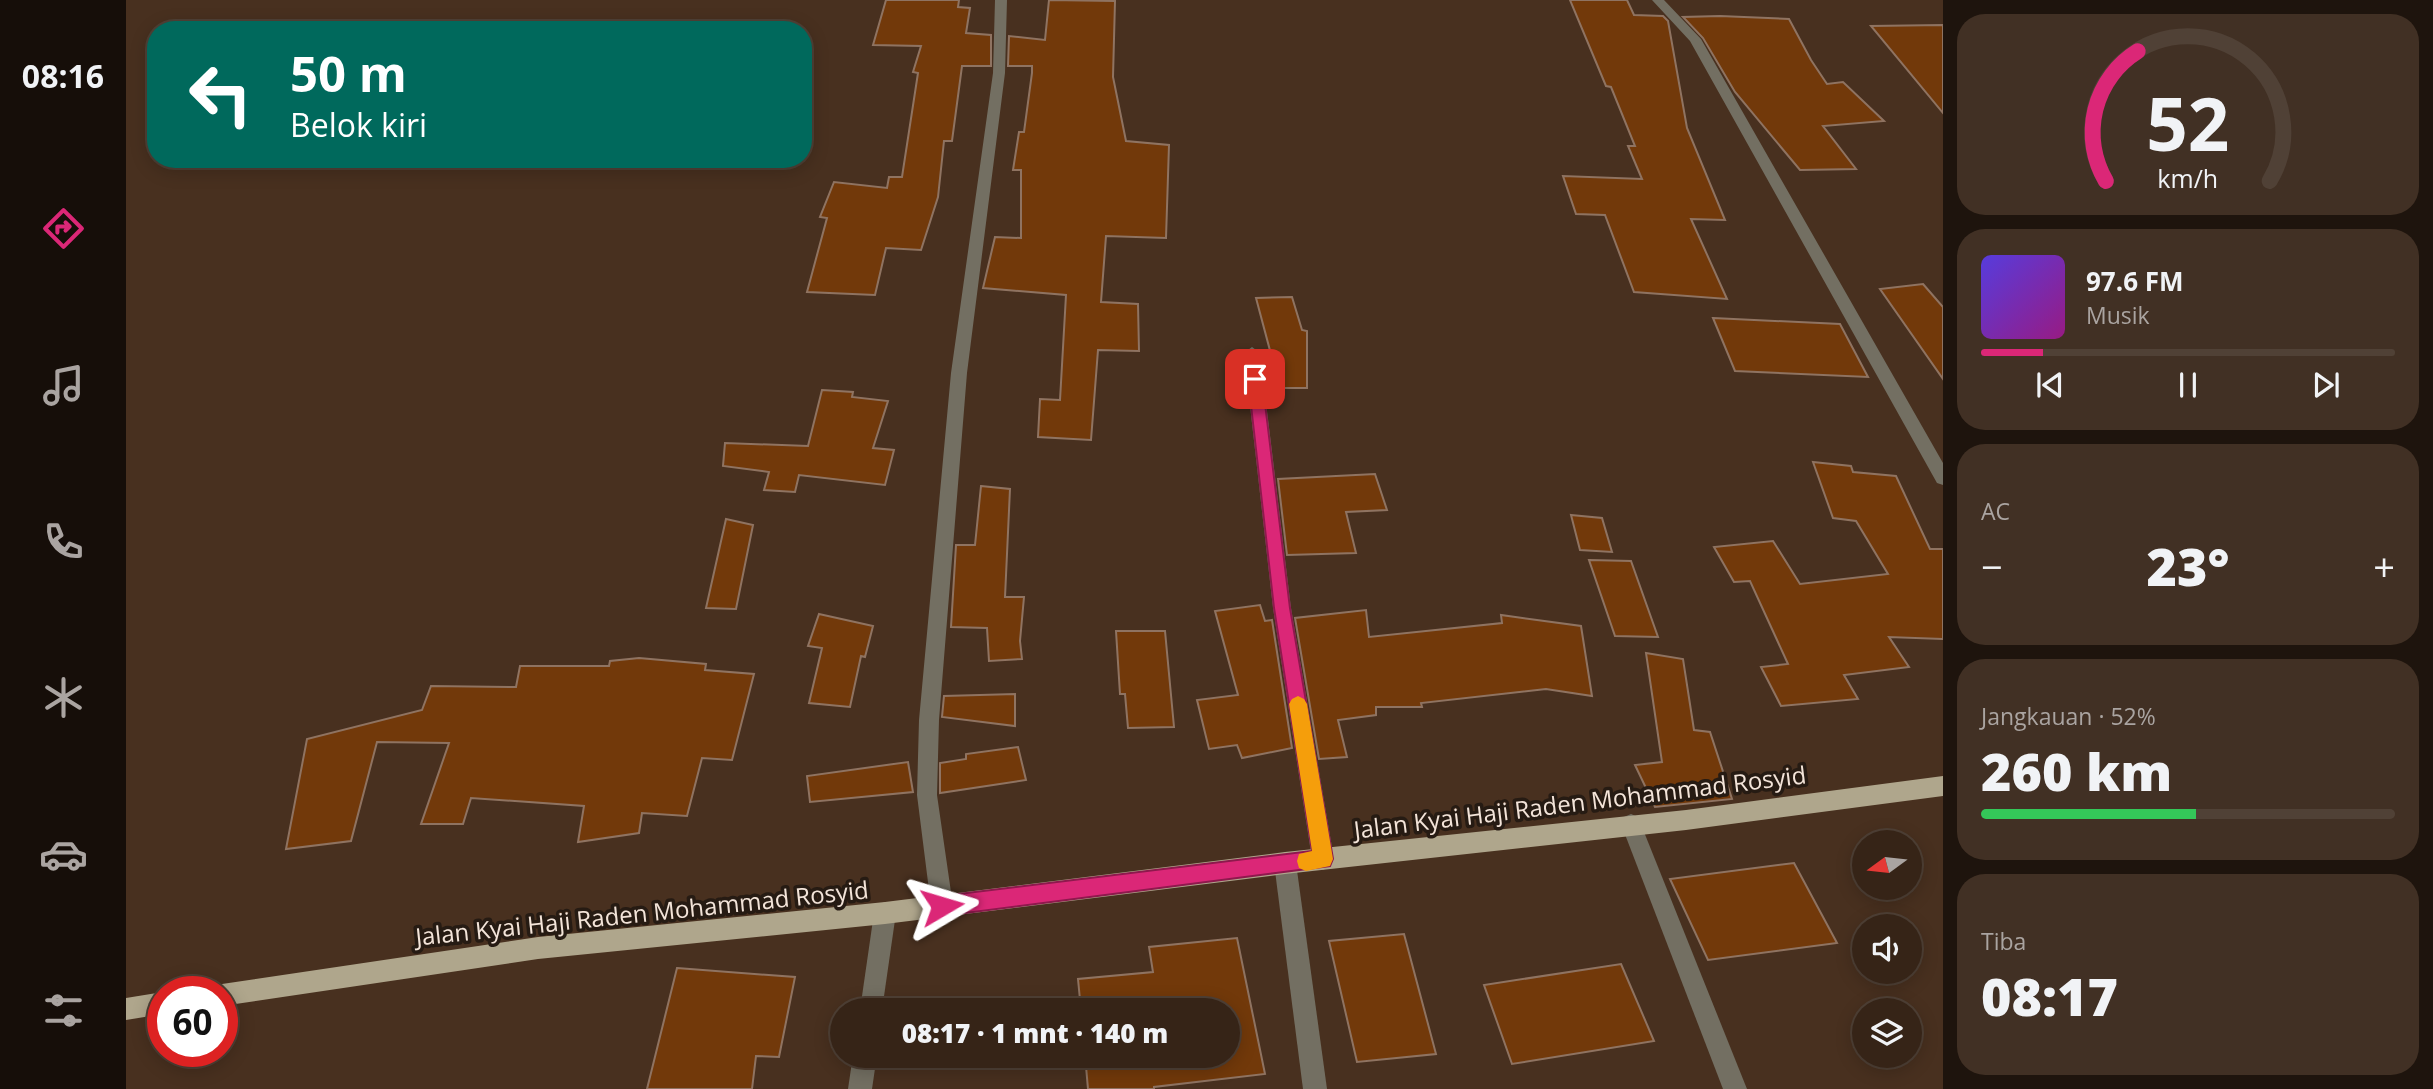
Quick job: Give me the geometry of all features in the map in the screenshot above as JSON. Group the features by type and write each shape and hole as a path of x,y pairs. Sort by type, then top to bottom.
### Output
{"main road":[{"name":"Jalan Kyai Haji Raden Mohammad Rosyid","path":"238,993 538,948 886,913 1285,863 1686,820 1943,786"},
{"path":"126,1009 147,1006"}],"street":[{"path":"942,906 927,795 929,720 959,373 999,74 1001,0"},
{"path":"1658,0 1695,39 1943,478"},
{"path":"1252,353 1282,608 1323,859"},
{"path":"1631,824 1735,1089"},
{"path":"1285,863 1315,1089"},
{"path":"873,998 886,913"},
{"path":"860,1089 863,1068"}],"building":[{"path":"886,0 959,0 958,7 970,8 966,33 991,35 991,66 962,66 952,141 944,141 938,197 921,250 886,248 875,295 807,292 827,218 820,217 834,182 887,188 889,177 902,177 918,73 913,72 921,46 873,45"},
{"path":"1049,0 1115,1 1113,77 1126,141 1169,145 1166,238 1106,236 1101,302 1138,304 1139,351 1098,350 1091,440 1038,437 1040,399 1060,400 1066,295 983,288 995,237 1021,238 1021,170 1013,170 1019,132 1024,132 1032,66 1008,66 1009,36 1045,40"},
{"path":"1570,0 1627,0 1634,15 1663,16 1668,21 1687,128 1725,220 1691,219 1727,299 1634,292 1605,215 1576,214 1563,176 1642,179 1628,146 1635,146"},
{"path":"1683,17 1789,19 1827,84 1843,82 1884,121 1823,126 1856,169 1800,170 1735,92 1703,38"},
{"path":"1943,25 1943,113 1871,26"},
{"path":"1923,284 1943,307 1943,379 1880,289"},
{"path":"1292,297 1302,330 1307,331 1307,388 1280,388 1256,298"},
{"path":"1713,318 1840,324 1868,377 1735,371"},
{"path":"822,390 853,392 852,397 888,401 873,448 894,450 885,485 799,475 795,492 764,490 769,472 723,466 725,443 808,446"},
{"path":"1813,462 1851,466 1853,472 1896,476 1930,549 1943,549 1943,639 1889,637 1909,667 1844,675 1858,699 1781,706 1761,667 1788,664 1750,581 1734,582 1714,547 1773,541 1800,584 1888,574 1856,521 1833,518"},
{"path":"1375,474 1387,510 1346,512 1356,553 1287,555 1278,479"},
{"path":"981,486 1010,489 1005,597 1024,597 1020,641 1022,659 989,661 987,628 951,627 956,545 975,545"},
{"path":"1571,515 1602,518 1612,552 1580,550"},
{"path":"726,519 753,525 736,609 706,608"},
{"path":"1589,560 1631,561 1658,637 1615,636"},
{"path":"1260,605 1265,621 1272,620 1292,748 1242,758 1237,745 1209,749 1197,700 1238,695 1215,611"},
{"path":"1366,610 1369,637 1502,623 1501,615 1581,626 1592,696 1546,689 1421,703 1422,707 1376,707 1376,715 1338,720 1347,757 1319,759 1295,618"},
{"path":"819,614 873,626 865,657 861,656 850,707 809,703 822,648 808,646"},
{"path":"1116,631 1165,631 1174,727 1128,728 1125,694 1120,694"},
{"path":"1646,653 1683,659 1694,730 1710,732 1732,799 1655,807 1635,765 1662,762"},
{"path":"639,658 706,664 705,670 754,674 732,760 702,758 687,816 642,813 639,833 578,842 584,806 471,798 463,824 421,824 449,743 377,742 351,841 286,849 307,739 422,710 431,686 516,687 520,666 609,666 610,661"},
{"path":"1015,694 1015,726 942,717 944,696"},
{"path":"1018,747 1026,780 940,793 940,763 966,759 966,754"},
{"path":"908,762 913,792 810,802 807,776"},
{"path":"1794,863 1837,943 1708,960 1670,879"},
{"path":"1404,934 1436,1054 1357,1062 1329,941"},
{"path":"1237,938 1265,1074 1154,1089 1088,1089 1086,1068 1240,1068 1240,998 1080,998 1078,979 1153,972 1149,947"},
{"path":"1621,964 1654,1041 1512,1064 1484,985"},
{"path":"677,968 795,977 779,1057 756,1056 752,1089 647,1089"}],"slow traffic":[{"path":"1298,704 1323,859 1306,861"}],"route":[{"path":"942,906 1323,859 1282,608 1255,379"}]}
